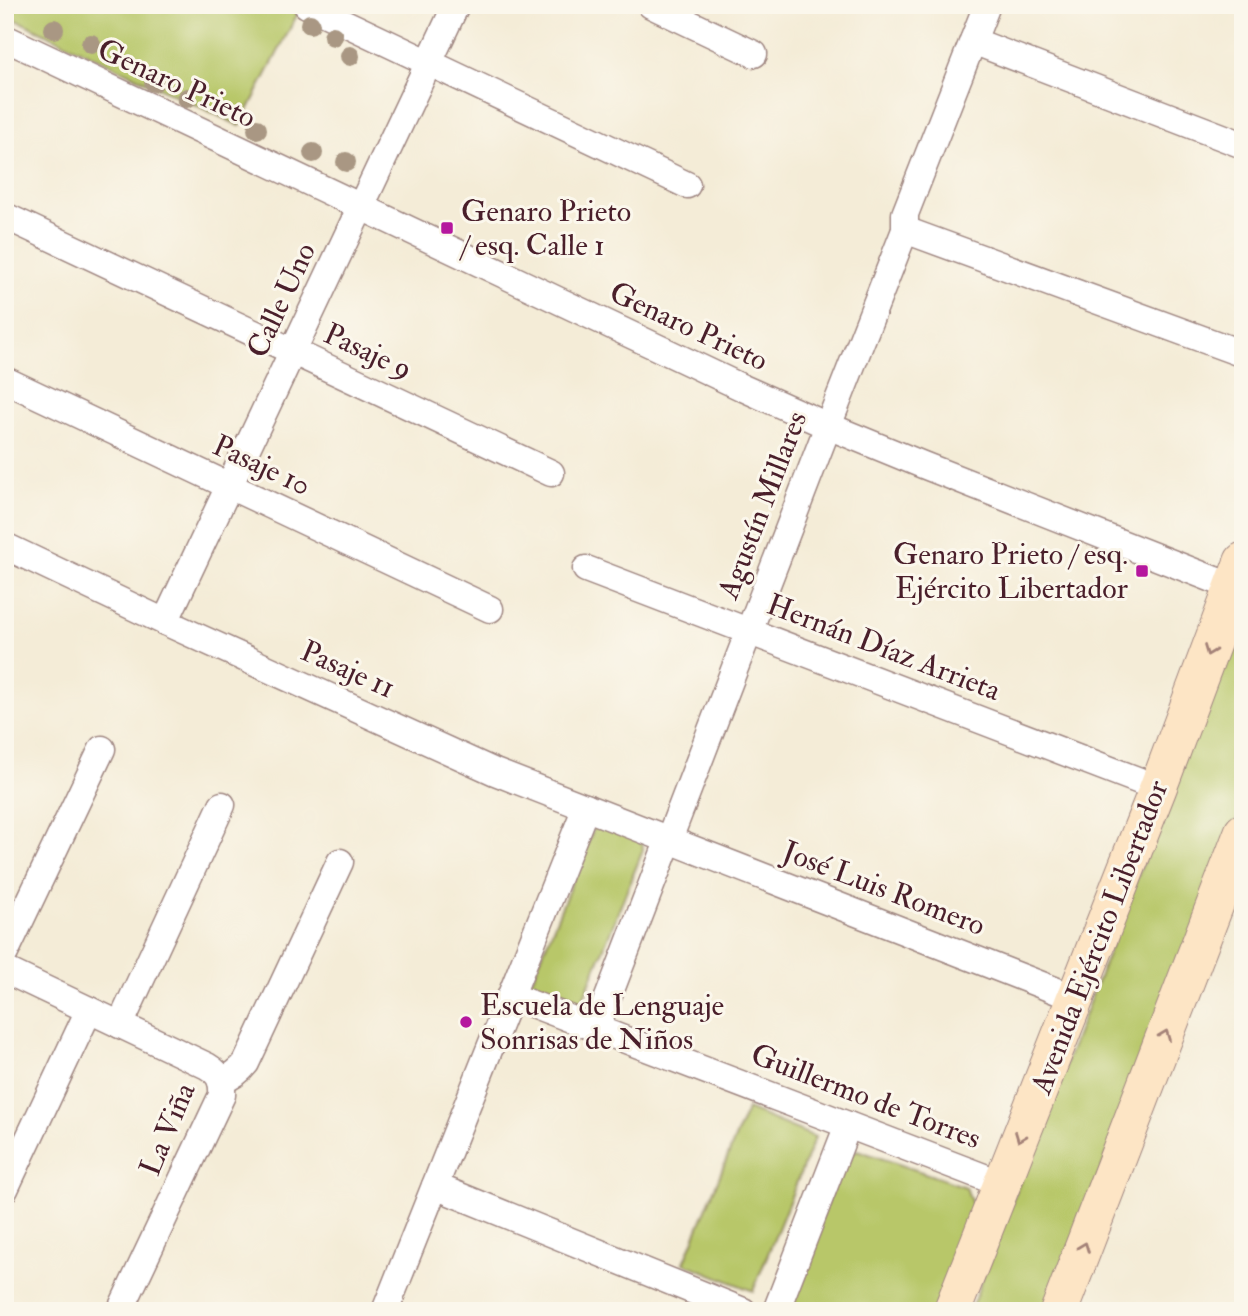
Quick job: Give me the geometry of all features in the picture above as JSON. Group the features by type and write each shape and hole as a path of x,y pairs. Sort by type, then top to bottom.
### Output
{"main road":[{"name":"Avenida Ejército Libertador","path":"952,1311 1239,580"},
{"path":"1059,1311 1241,842"}],"street":[{"path":"307,5 687,185"},
{"name":"Calle Uno","path":"165,622 456,5"},
{"path":"651,5 754,54"},
{"name":"Agustín Millares","path":"596,1029 905,230 905,214 988,5"},
{"name":"Genaro Prieto","path":"5,38 828,426 1239,580"},
{"path":"973,41 1243,145"},
{"name":"Pasaje 9","path":"5,216 551,474"},
{"path":"905,230 1243,354"},
{"name":"Pasaje 10","path":"5,380 490,609"},
{"name":"Pasaje 11","path":"5,546 495,772 669,839"},
{"name":"Hernán Díaz Arrieta","path":"586,569 1158,788"},
{"path":"5,953 102,749"},
{"path":"120,1025 222,805"},
{"path":"385,1311 586,807"},
{"name":"José Luis Romero","path":"669,839 1075,998"},
{"path":"221,1081 239,1071 246,1063 340,862"},
{"name":"La Viña","path":"5,970 207,1066 219,1075 222,1095 120,1311"},
{"name":"Guillermo de Torres","path":"511,996 1002,1184"},
{"path":"5,1189 89,1010"},
{"path":"776,1311 848,1125"},
{"path":"435,1186 743,1311"}],"green space":[{"path":"15,5 281,5 298,13 240,126 10,17"},
{"path":"1238,617 1243,619 1243,805 1046,1311 970,1311"},
{"path":"596,823 642,840 643,850 582,1002 573,1007 529,987"},
{"path":"747,1109 815,1137 753,1291 684,1263"},
{"path":"857,1150 966,1187 974,1210 934,1311 785,1311 844,1157"}],"place":[{"name":"Genaro Prieto / esq. Calle 1","path":"447,228"},
{"name":"Genaro Prieto / esq. Ejército Libertador","path":"1142,571"},
{"name":"Escuela de Lenguaje Sonrisas de Niños","path":"466,1022"}]}
